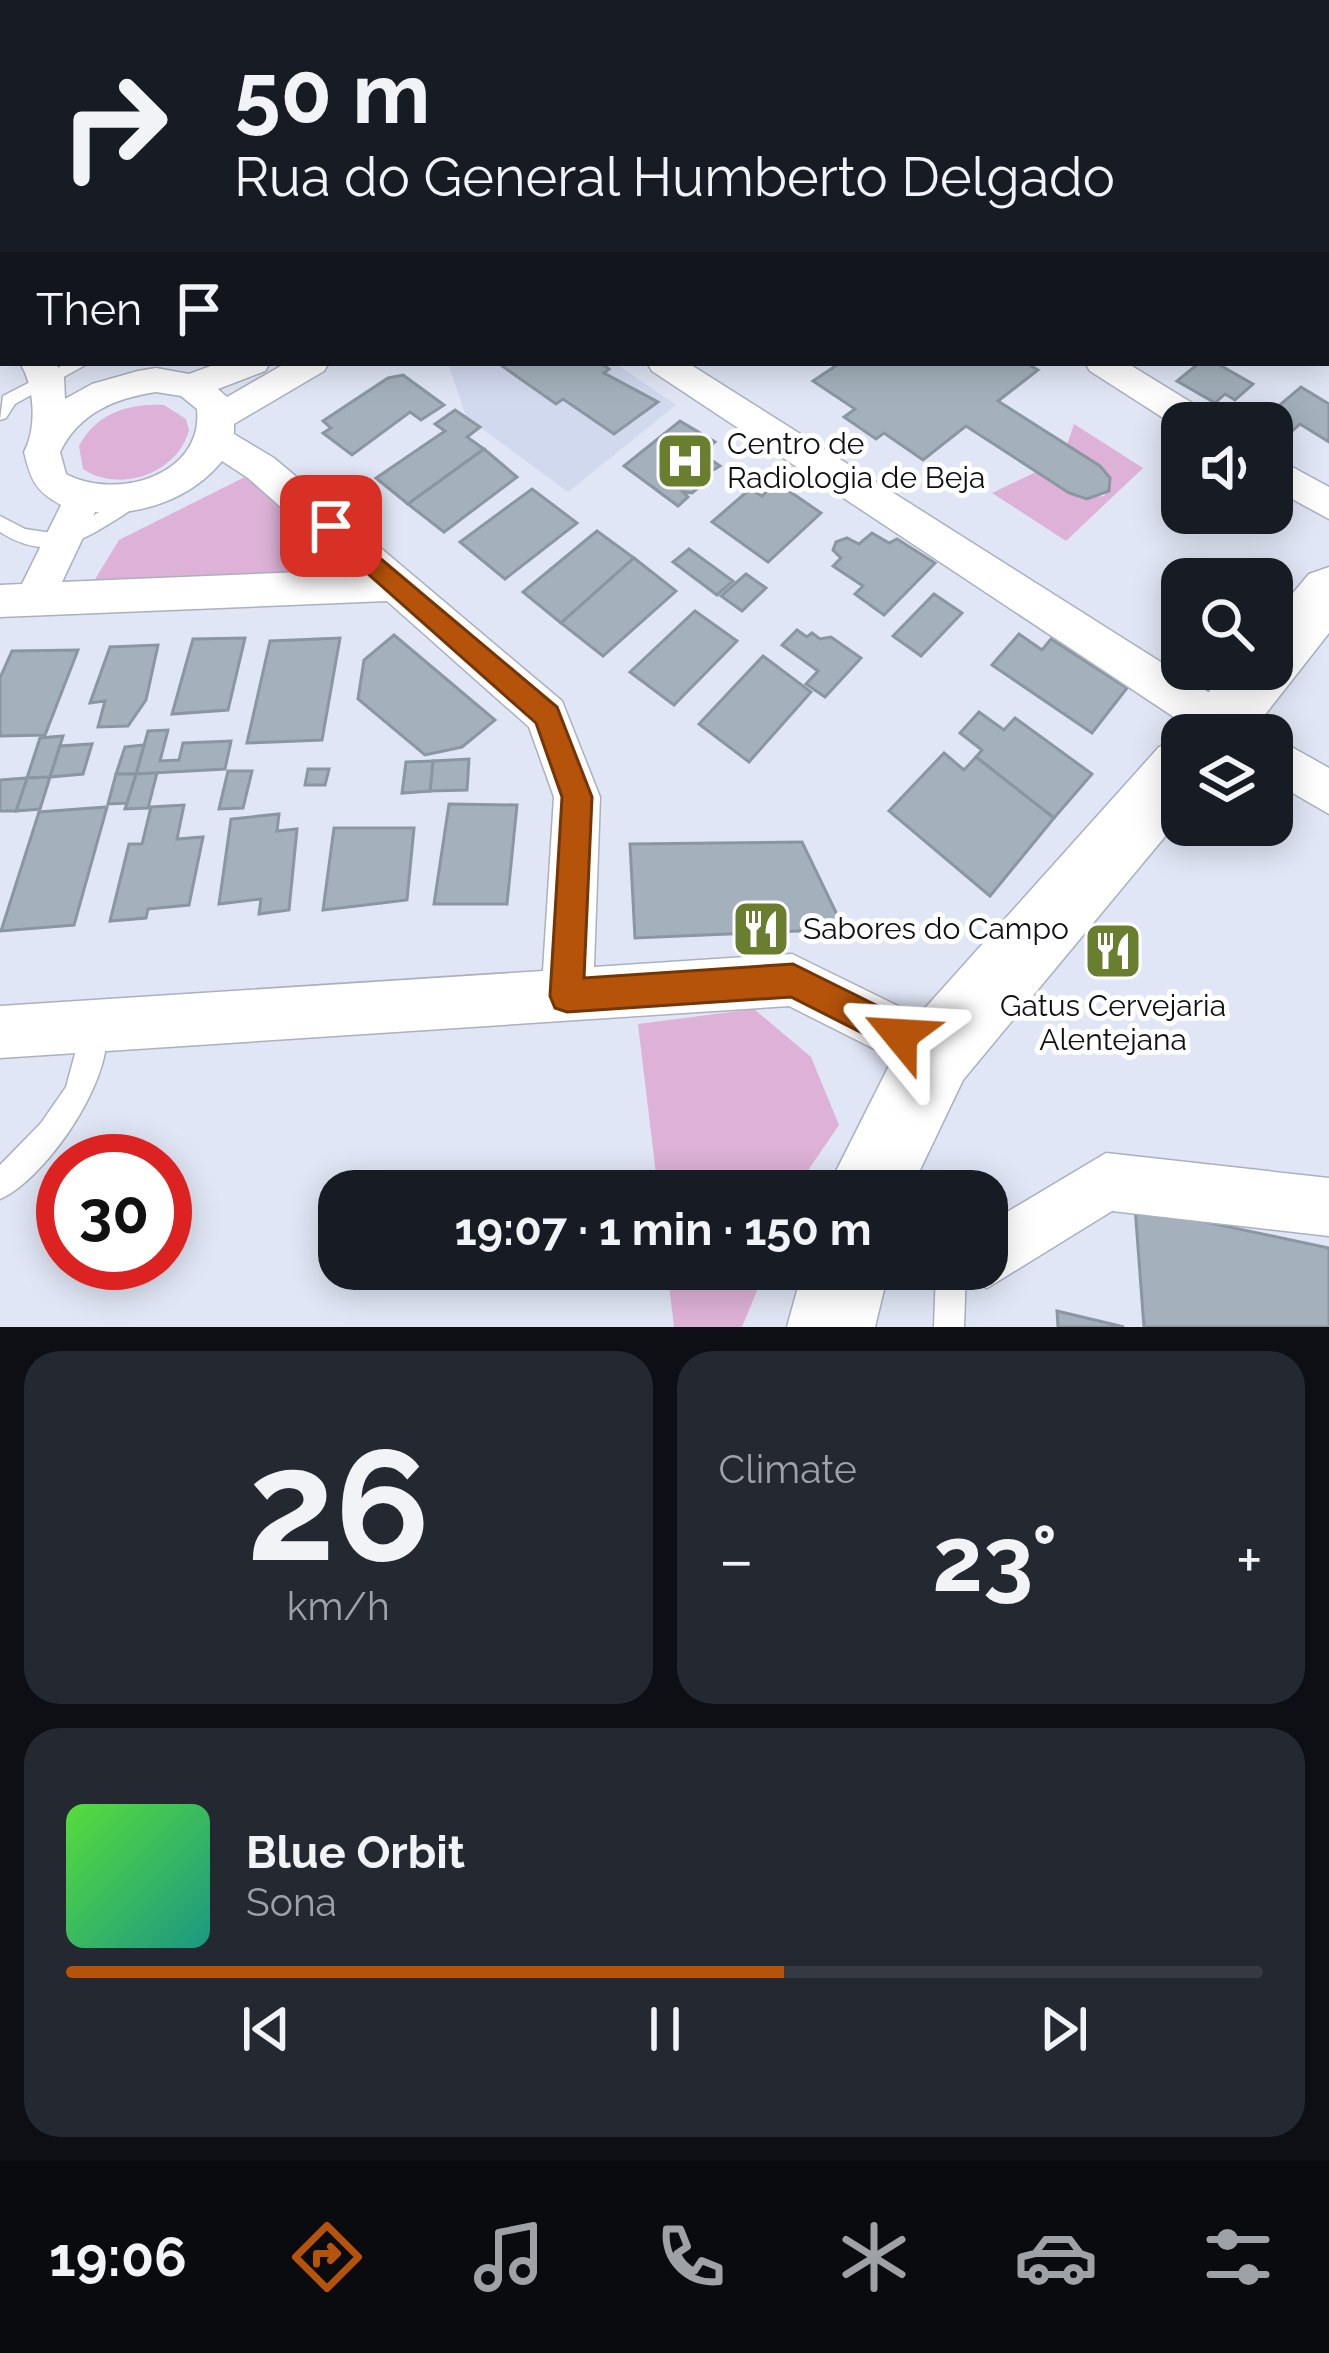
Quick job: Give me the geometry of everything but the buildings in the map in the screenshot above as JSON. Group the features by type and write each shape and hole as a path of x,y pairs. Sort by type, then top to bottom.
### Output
{"main road":[{"path":"1293,635 1329,590"},
{"path":"878,1170 936,1053 1161,799"},
{"path":"832,1327 841,1290"}],"street":[{"path":"915,0 946,0"},
{"path":"231,366 158,376 94,396 63,418 49,435 43,452 50,482 82,500 135,498 186,475 217,428 308,366"},
{"path":"668,366 1175,714"},
{"path":"1107,366 1164,402"},
{"path":"42,372 49,435"},
{"path":"158,376 214,404 217,428 547,716 577,797 567,996"},
{"path":"1293,483 1329,505"},
{"path":"17,600 61,542 82,500"},
{"path":"17,600 400,584"},
{"path":"1293,770 1329,793"},
{"path":"0,1032 793,980 936,1053"},
{"path":"1008,1245 1106,1182 1329,1208"}],"lane":[{"path":"0,414 42,372"},
{"path":"0,524 28,542 61,542 135,498"},
{"path":"0,1185 54,1134 91,1066 94,1026"},
{"path":"949,1327 950,1290"}],"shaded area":[{"path":"449,366 619,366 676,405 568,492 466,417"},
{"path":"164,405 186,419 189,430 173,458 130,479 98,476 83,469 79,446 95,425 126,408"},
{"path":"1074,424 1143,468 1066,541 992,493 1036,472 1078,497 1104,496 1111,485 1106,472 1067,445"},
{"path":"251,474 364,573 89,589 119,540"},
{"path":"754,1009 811,1057 839,1125 808,1170 655,1170 638,1024"},
{"path":"670,1290 757,1290 742,1327 674,1327"}],"place":[{"name":"Centro de Radiologia de Beja","path":"685,461"},
{"name":"Sabores do Campo","path":"761,929"},
{"name":"Gatus Cervejaria Alentejana","path":"1113,951"}],"route":[{"path":"331,526 547,716 577,797 567,996 793,980 900,1035"}]}
